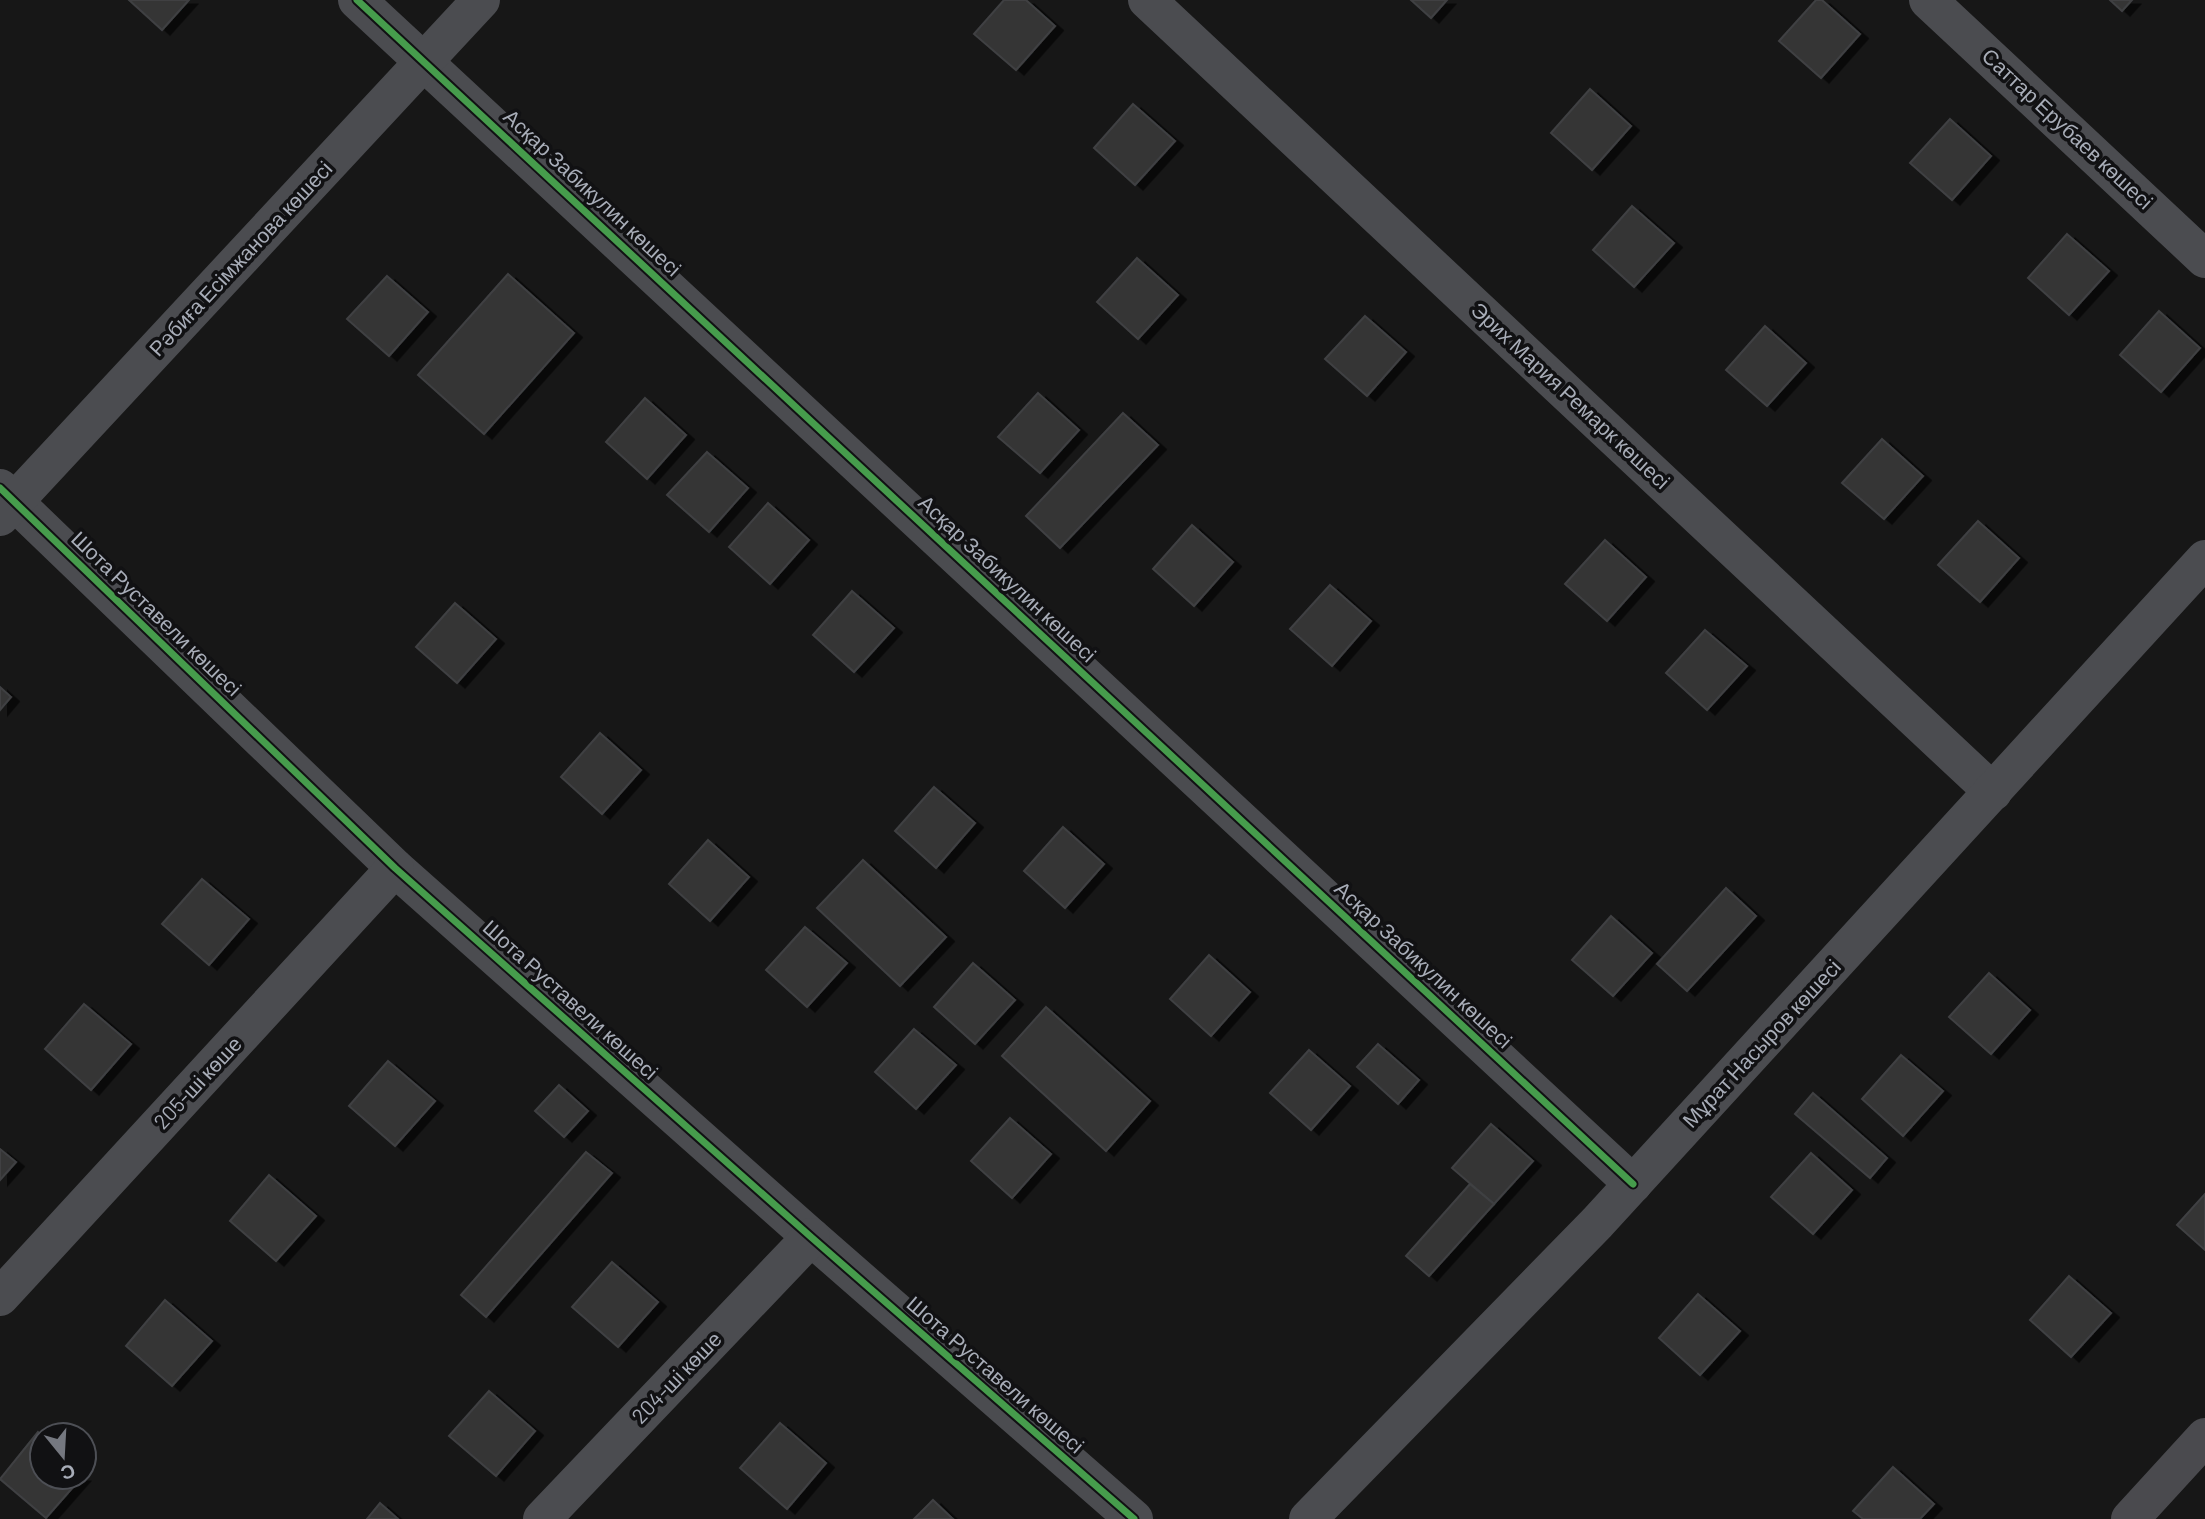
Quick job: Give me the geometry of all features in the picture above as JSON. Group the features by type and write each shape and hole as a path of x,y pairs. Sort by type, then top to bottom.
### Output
{"street":[{"name":"Асқар Забикулин көшесі","path":"357,0 1633,1184"},
{"name":"Рәбиға Есімжанова көшесі","path":"5,503 481,0"},
{"name":"Эрих Мария Ремарк көшесі","path":"1147,0 1993,792"},
{"name":"Саттар Ерубаев көшесі","path":"1928,0 2205,259"},
{"name":"Шота Руставели көшесі","path":"5,503 396,868 811,1237 1135,1519"},
{"name":"Мұрат Насыров көшесі","path":"1308,1519 1633,1184 2205,559"},
{"name":"205-ші көше","path":"0,1297 396,868"},
{"name":"204-ші көше","path":"542,1519 811,1237"},
{"path":"2130,1519 2205,1437"}],"building":[{"path":"129,0 189,0 162,30"},
{"path":"1004,0 1026,0 1055,26 1016,70 974,34"},
{"path":"1411,0 1447,0 1431,18"},
{"path":"1816,0 1822,0 1860,34 1821,78 1779,41"},
{"path":"2110,0 2132,0 2122,11"},
{"path":"1590,89 1631,126 1592,170 1551,133"},
{"path":"1133,104 1175,141 1135,185 1094,148"},
{"path":"1950,119 1991,156 1952,200 1910,163"},
{"path":"1632,206 1674,243 1634,287 1593,250"},
{"path":"2067,234 2109,271 2069,315 2028,278"},
{"path":"1137,258 1178,295 1138,339 1097,302"},
{"path":"508,274 574,333 484,434 418,375"},
{"path":"387,276 428,312 389,356 347,319"},
{"path":"2159,311 2200,348 2161,392 2120,355"},
{"path":"1365,316 1406,352 1367,396 1325,359"},
{"path":"1765,326 1806,363 1767,406 1726,370"},
{"path":"1038,393 1079,430 1040,473 998,437"},
{"path":"645,398 686,435 647,479 606,442"},
{"path":"1123,413 1158,445 1060,548 1026,516"},
{"path":"1882,439 1923,476 1884,519 1842,483"},
{"path":"707,452 748,488 709,532 667,495"},
{"path":"768,503 809,540 770,584 729,547"},
{"path":"1978,521 2019,558 1980,602 1938,565"},
{"path":"1192,525 1233,562 1194,606 1153,569"},
{"path":"1605,540 1646,577 1607,621 1565,584"},
{"path":"1330,585 1371,621 1332,666 1290,629"},
{"path":"852,591 894,628 854,672 813,635"},
{"path":"455,603 496,639 457,683 416,647"},
{"path":"1705,630 1747,666 1707,710 1666,673"},
{"path":"0,687 11,697 0,710"},
{"path":"600,733 641,770 602,814 561,777"},
{"path":"934,787 975,823 936,868 895,831"},
{"path":"1063,827 1104,864 1065,908 1024,871"},
{"path":"708,840 749,877 710,921 669,884"},
{"path":"863,860 946,937 900,986 817,908"},
{"path":"202,879 249,919 209,965 162,924"},
{"path":"1726,888 1756,916 1687,991 1657,964"},
{"path":"1611,916 1652,953 1613,996 1572,960"},
{"path":"805,927 847,963 807,1007 766,970"},
{"path":"1209,955 1250,992 1211,1036 1170,999"},
{"path":"973,963 1015,1000 975,1044 934,1007"},
{"path":"1989,973 2030,1010 1991,1054 1949,1017"},
{"path":"84,1004 131,1044 91,1090 45,1049"},
{"path":"1046,1007 1150,1101 1106,1151 1002,1056"},
{"path":"914,1029 956,1065 916,1109 875,1072"},
{"path":"1378,1044 1419,1080 1398,1104 1357,1067"},
{"path":"1309,1050 1350,1086 1311,1130 1270,1093"},
{"path":"1901,1055 1943,1091 1903,1136 1862,1099"},
{"path":"388,1061 435,1101 395,1146 349,1106"},
{"path":"559,1085 588,1111 564,1137 535,1111"},
{"path":"1813,1093 1887,1158 1870,1178 1795,1114"},
{"path":"1010,1118 1051,1154 1012,1198 971,1161"},
{"path":"1491,1124 1533,1161 1494,1204 1452,1168"},
{"path":"0,1149 16,1162 0,1180"},
{"path":"586,1152 612,1173 486,1317 461,1295"},
{"path":"1811,1153 1852,1190 1813,1234 1771,1197"},
{"path":"269,1175 316,1216 276,1261 230,1221"},
{"path":"1470,1184 1494,1204 1429,1276 1406,1256"},
{"path":"2205,1194 2205,1250 2177,1225"},
{"path":"612,1262 658,1302 618,1347 572,1307"},
{"path":"2069,1276 2111,1313 2071,1357 2030,1320"},
{"path":"1698,1294 1740,1331 1700,1375 1659,1338"},
{"path":"165,1300 212,1341 172,1386 126,1346"},
{"path":"489,1391 535,1431 496,1476 449,1436"},
{"path":"780,1423 826,1463 787,1509 740,1468"},
{"path":"28,1444 28,1491 70,1491 46,1518 0,1479"},
{"path":"1893,1467 1934,1504 1920,1519 1863,1519 1853,1511"},
{"path":"933,1500 953,1519 914,1519"},
{"path":"380,1503 398,1519 367,1519"}],"cycle path":[{"path":"357,0 1633,1184"},
{"path":"0,488 395,868 1134,1519"}]}
